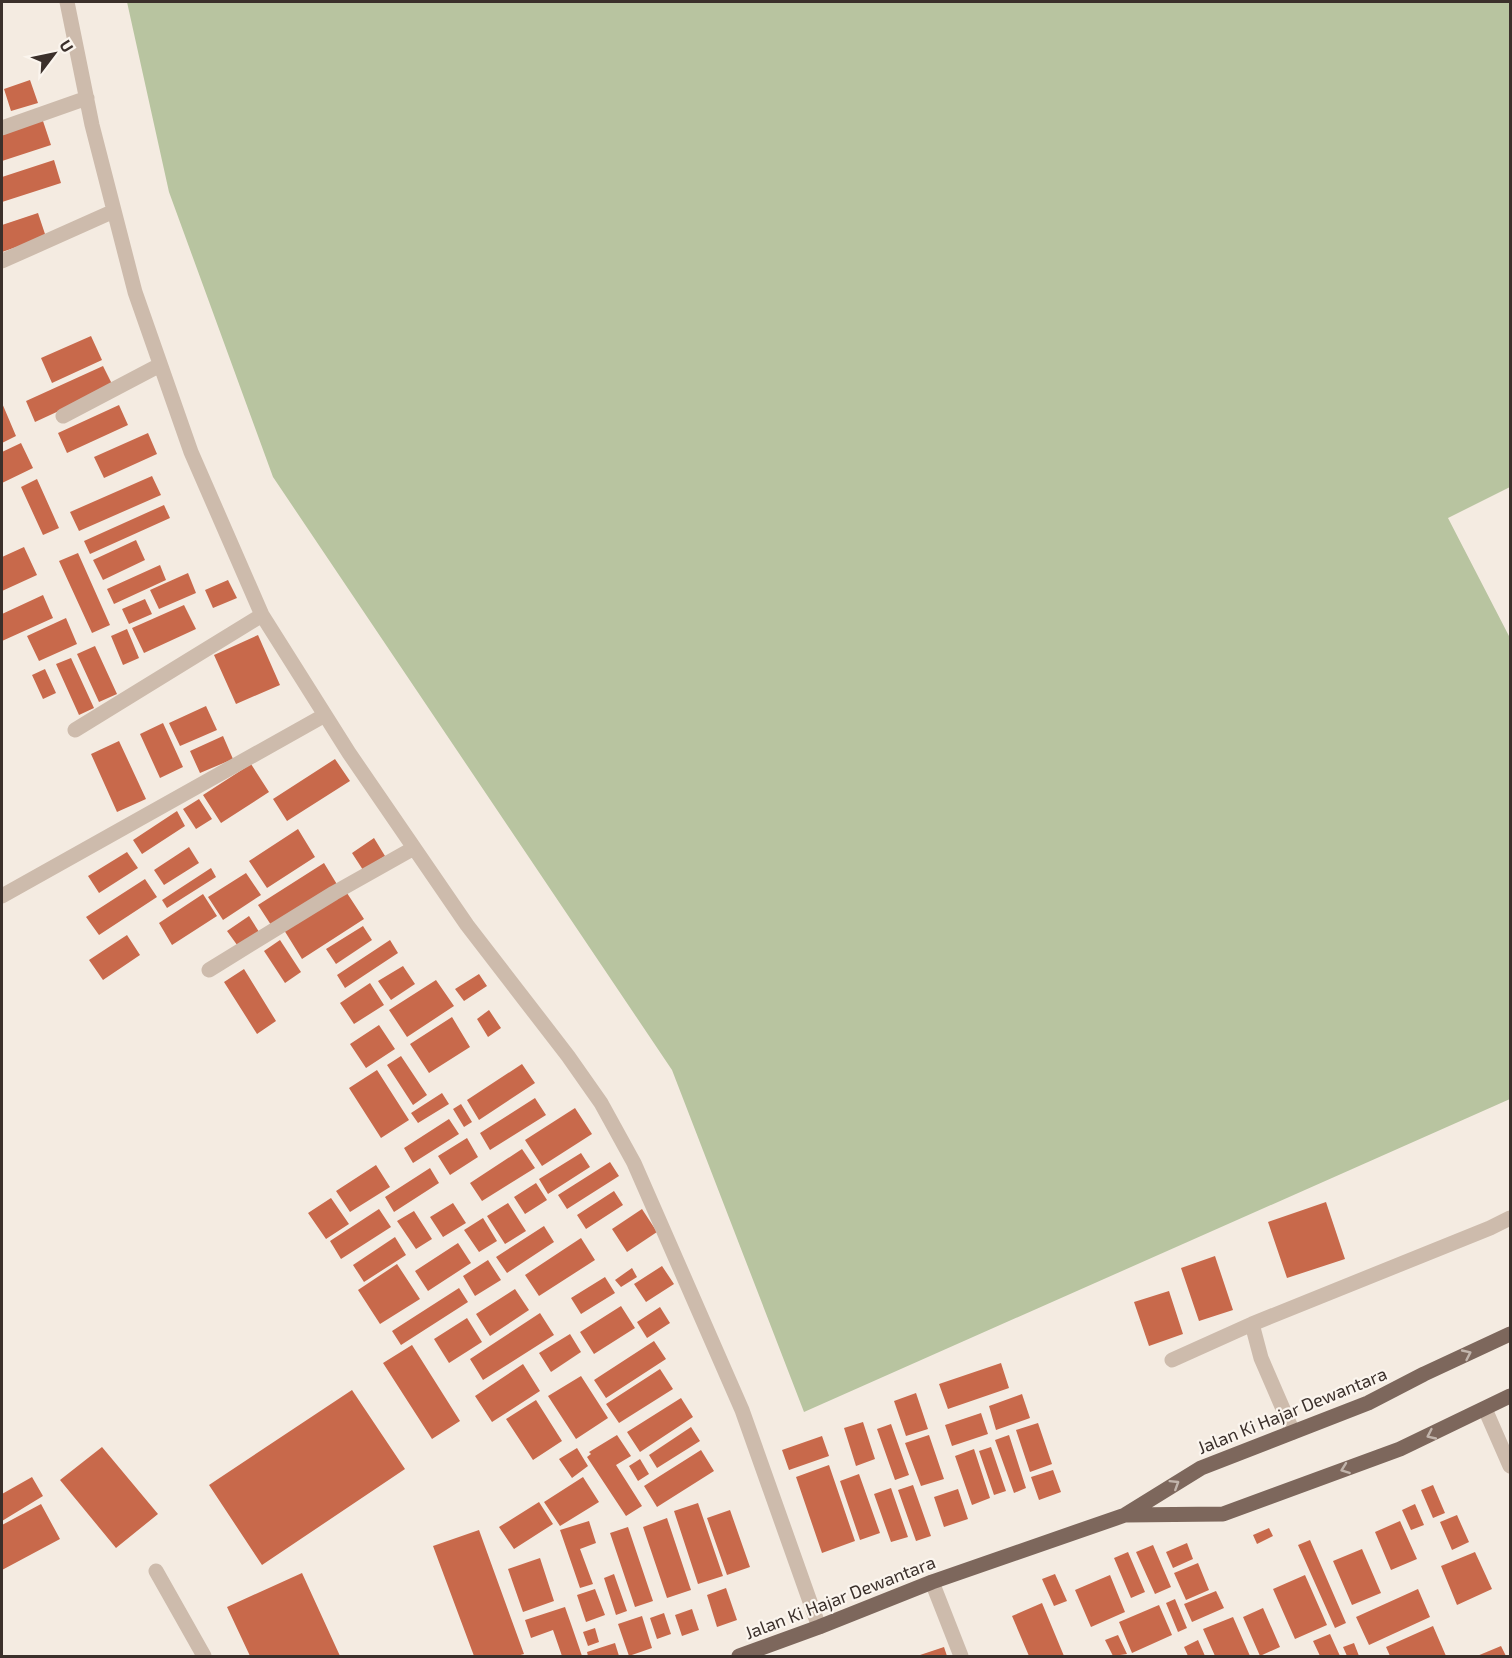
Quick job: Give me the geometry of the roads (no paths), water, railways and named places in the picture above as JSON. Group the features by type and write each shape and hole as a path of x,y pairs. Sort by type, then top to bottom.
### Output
{"main road":[{"name":"Jalan Ki Hajar Dewantara","path":"739,1656 932,1582 1125,1515 1201,1468 1368,1403 1510,1334"},
{"name":"Jalan Ki Hajar Dewantara","path":"1125,1515 1223,1514 1400,1449 1510,1396"}],"street":[{"path":"67,2 87,98 135,292 191,452 262,615 325,715 467,925 602,1103 634,1163 742,1410 819,1627"},
{"path":"2,128 87,98"},
{"path":"2,261 114,211"},
{"path":"63,416 160,365"},
{"path":"75,730 262,615"},
{"path":"2,896 325,715"},
{"path":"209,970 334,893 414,848"},
{"path":"1172,1360 1252,1324 1510,1218"},
{"path":"1252,1324 1261,1358 1293,1432"},
{"path":"1485,1409 1510,1466"},
{"path":"156,1571 204,1656"},
{"path":"932,1582 961,1656"}]}
